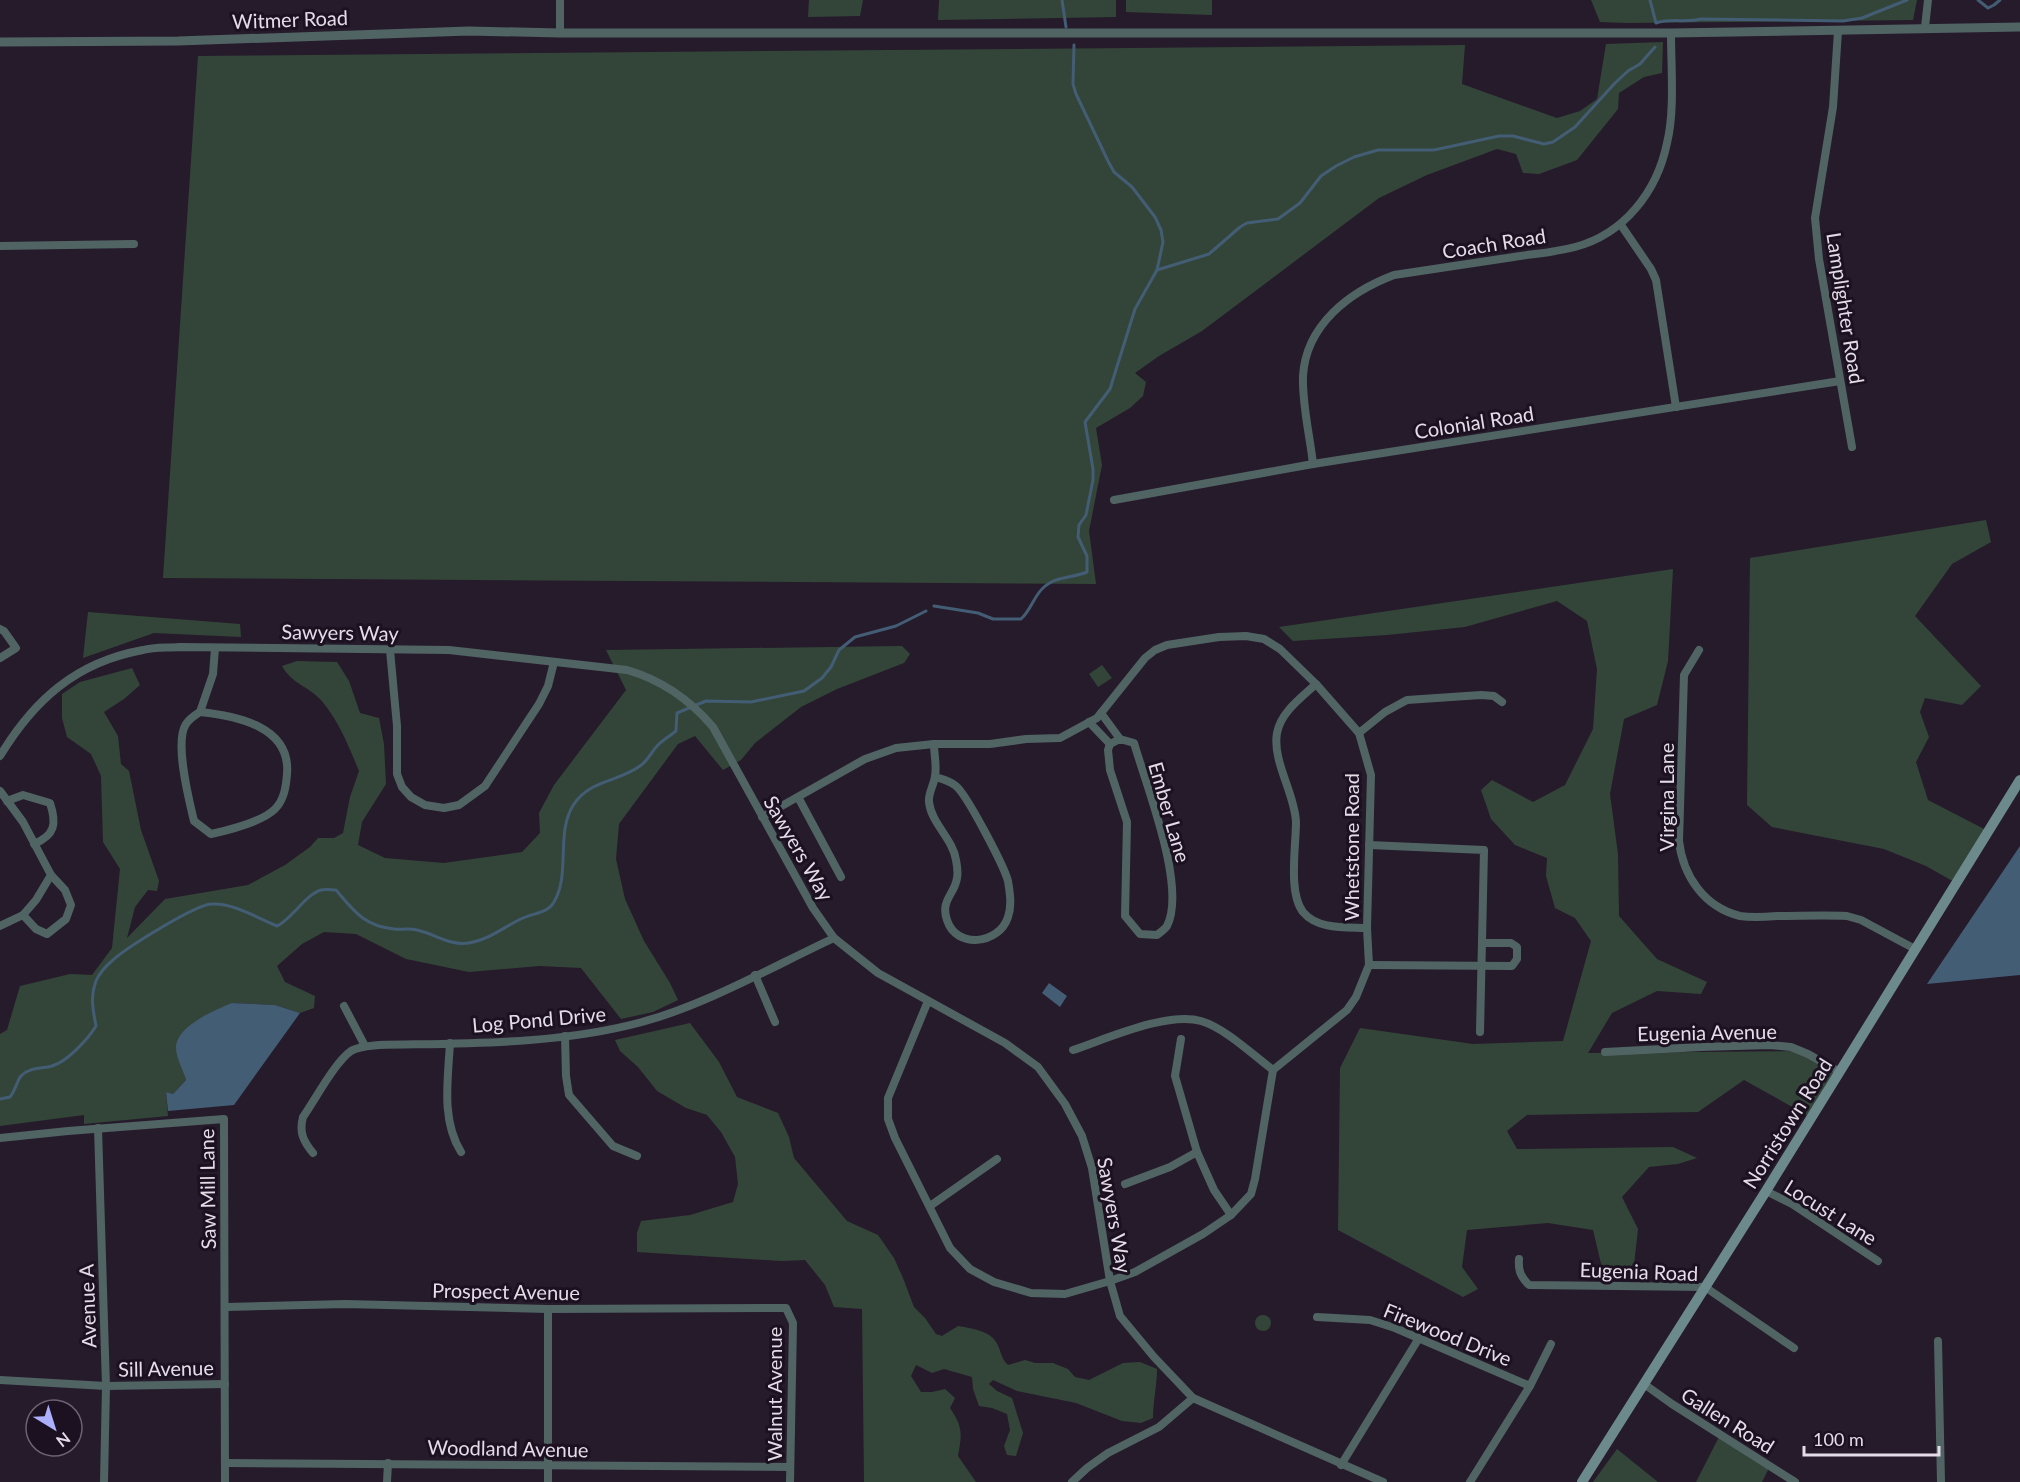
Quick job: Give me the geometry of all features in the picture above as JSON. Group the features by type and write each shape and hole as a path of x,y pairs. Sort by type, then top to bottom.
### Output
{"main road":[{"name":"Norristown Road","path":"1582,1482 1766,1191 2020,780"}],"street":[{"path":"560,0 560,33"},
{"path":"1924,27 1928,0"},
{"name":"Witmer Road","path":"0,42 178,41 469,31 560,33 1671,33 2020,27"},
{"name":"Lamplighter Road","path":"1838,31 1833,107 1815,218 1819,259 1852,447"},
{"name":"Coach Road","path":"1313,464 1303,374 1307,357 1320,328 1345,301 1372,284 1394,275 1575,247 1602,237 1621,225 1647,194 1663,160 1668,142 1671,33"},
{"path":"1621,225 1656,280 1676,407"},
{"path":"0,246 135,244"},
{"name":"Colonial Road","path":"1114,500 1313,464 1840,381"},
{"path":"0,629 16,648 0,658"},
{"name":"Whetstone Road","path":"762,817 865,759 896,748 1060,738 1097,718 1145,658 1155,650 1167,645 1219,637 1246,636 1264,639 1280,649 1316,684 1359,733 1371,775 1369,965 1356,997 1347,1010 1273,1070"},
{"name":"Sawyers Way","path":"0,756 31,712 59,686 92,666 144,649 179,647 449,650 627,670 647,676 684,697 713,727 813,908 834,938 878,973 1005,1042 1038,1067 1065,1104 1082,1136 1092,1168 1110,1281 1120,1316 1154,1358 1193,1398 1383,1482"},
{"path":"200,712 253,724 268,731 284,749 288,759 285,789 276,809 266,816 211,834 194,822 183,772 182,736 185,725 200,712 213,674 215,648"},
{"path":"390,650 397,726 396,774 402,787 411,797 425,805 444,808 459,806 485,786 539,704 548,686 554,662"},
{"name":"Virgina Lane","path":"1699,650 1684,675 1681,853 1692,882 1714,903 1741,916 1847,916 1861,920 1915,949"},
{"path":"1316,684 1283,717 1276,742 1296,822 1296,897 1304,912 1318,924 1368,928"},
{"path":"1359,733 1384,712 1407,700 1481,695 1494,696 1503,702"},
{"name":"Ember Lane","path":"1101,713 1120,739 1134,743 1167,854 1172,884 1172,909 1167,927 1157,935 1140,934 1125,916 1126,822 1110,770 1108,750 1110,744"},
{"path":"1089,722 1110,744 1120,739"},
{"path":"934,744 935,777 929,803 956,857 957,879 945,902 947,923 954,933 964,940 990,939 1001,931 1008,918 1011,900 1007,879 987,836 961,793 956,786 935,777"},
{"path":"0,791 23,822 33,844 51,875 65,890 71,905 66,919 46,934 36,929 23,915"},
{"path":"7,801 23,795 50,803 54,817 53,828 46,839 33,844"},
{"path":"798,797 841,877"},
{"path":"1370,845 1484,850 1480,1032"},
{"path":"0,926 23,915 36,900 51,875"},
{"name":"Log Pond Drive","path":"365,1046 565,1036 642,1022 669,1014 834,938"},
{"path":"1369,965 1512,966 1517,959 1517,947 1511,943 1482,943"},
{"path":"755,975 775,1022"},
{"path":"928,1001 888,1098 888,1119 895,1138 950,1248 970,1269 994,1282 1031,1293 1065,1294 1135,1272 1203,1234 1231,1215 1251,1194 1273,1070 1215,1028 1201,1021 1189,1019 1165,1020 1072,1050"},
{"path":"313,1153 302,1137 303,1117 345,1056 365,1046 344,1006"},
{"path":"565,1036 569,1095 613,1146 637,1156"},
{"path":"1181,1039 1176,1076 1197,1152 1214,1190 1231,1215"},
{"path":"450,1043 449,1122 454,1140 462,1152"},
{"name":"Eugenia Avenue","path":"1605,1052 1701,1047 1791,1047 1840,1072"},
{"name":"Saw Mill Lane","path":"0,1138 224,1119 225,1482"},
{"name":"Avenue A","path":"98,1128 106,1386 104,1482"},
{"path":"1125,1184 1170,1167 1197,1152"},
{"path":"930,1206 997,1159"},
{"name":"Locust Lane","path":"1766,1191 1792,1204 1878,1261"},
{"name":"Eugenia Road","path":"1519,1259 1518,1269 1529,1285 1705,1287 1794,1348"},
{"name":"Prospect Avenue","path":"226,1307 345,1304 548,1310 786,1308"},
{"name":"Walnut Avenue","path":"786,1308 793,1323 790,1482"},
{"path":"548,1310 548,1482"},
{"name":"Firewood Drive","path":"1317,1317 1370,1320 1395,1328 1530,1386"},
{"path":"1341,1465 1419,1338"},
{"path":"1938,1341 1941,1482"},
{"path":"1470,1482 1530,1386 1551,1344"},
{"name":"Sill Avenue","path":"0,1380 106,1386 225,1384"},
{"name":"Gallen Road","path":"1644,1384 1795,1482"},
{"path":"1072,1482 1108,1453 1159,1427 1193,1398"},
{"name":"Woodland Avenue","path":"226,1462 790,1467"},
{"path":"387,1482 388,1463"}],"green space":[{"path":"809,0 863,0 860,16 808,17"},
{"path":"939,0 1116,0 1116,17 938,20"},
{"path":"1126,0 1212,0 1212,15 1126,12"},
{"path":"1591,0 1917,0 1913,20 1627,23 1600,22"},
{"path":"1663,42 1662,73 1644,77 1619,93 1618,109 1577,160 1539,174 1523,173 1516,154 1497,149 1427,175 1379,198 1202,331 1135,373 1146,382 1143,396 1130,408 1096,428 1102,465 1089,531 1096,584 163,578 198,56 1465,45 1462,84 1557,118 1580,111 1597,99 1606,44"},
{"path":"1986,520 1991,542 1952,564 1915,616 1981,686 1962,705 1925,698 1920,712 1929,737 1916,762 1928,800 1988,831 1956,883 1926,866 1884,849 1772,827 1747,805 1750,558"},
{"path":"1673,569 1668,661 1657,705 1624,719 1610,794 1618,854 1619,916 1657,959 1707,982 1701,994 1657,991 1612,1013 1588,1053 1801,1051 1838,1076 1812,1118 1744,1080 1698,1112 1527,1115 1507,1131 1517,1149 1673,1147 1697,1158 1678,1164 1649,1167 1622,1197 1638,1229 1633,1274 1603,1272 1593,1230 1548,1223 1467,1230 1462,1267 1478,1289 1463,1297 1338,1230 1340,1068 1360,1028 1473,1044 1563,1041 1591,941 1575,918 1555,908 1546,876 1547,858 1515,845 1491,819 1481,790 1492,780 1533,802 1565,785 1593,729 1597,669 1587,621 1557,601 1465,627 1387,635 1293,641 1279,627"},
{"path":"88,612 240,624 241,637 154,633 83,658"},
{"path":"902,646 910,654 904,663 837,689 801,707 755,743 741,760 723,770 695,736 678,744 619,824 616,859 625,899 644,941 678,1000 653,1012 621,1019 581,968 539,966 469,972 406,959 356,934 324,932 302,944 277,966 285,982 315,996 314,1008 300,1013 275,1005 232,1003 176,1048 186,1080 173,1094 166,1092 168,1116 84,1124 84,1115 0,1126 0,1034 7,1030 20,986 70,974 92,975 112,948 120,869 103,842 101,776 91,754 67,737 62,718 62,694 80,682 132,668 140,685 104,712 118,736 121,764 129,771 141,830 159,881 157,891 148,890 135,907 127,938 165,899 248,885 285,865 310,847 318,838 334,838 343,833 350,797 359,771 343,734 327,708 316,695 290,677 282,666 297,661 337,662 349,681 360,713 379,718 384,744 386,784 362,822 358,845 385,858 444,863 522,852 540,833 539,813 554,785 626,690 606,650"},
{"path":"1102,665 1112,678 1098,687 1089,674"},
{"path":"690,1023 719,1062 737,1097 778,1113 789,1137 794,1158 847,1221 878,1235 894,1258 914,1307 936,1334 942,1336 958,1326 977,1330 993,1338 1008,1365 1025,1360 1035,1363 1053,1363 1068,1369 1075,1377 1089,1380 1123,1363 1140,1362 1157,1369 1153,1418 1141,1423 1122,1421 1076,1403 1017,1391 993,1380 989,1384 997,1391 1012,1398 1023,1433 1016,1456 1007,1455 1004,1446 1010,1430 1007,1414 979,1406 973,1389 972,1377 944,1369 932,1373 916,1365 911,1376 921,1392 945,1389 955,1398 950,1408 960,1431 958,1456 976,1482 864,1482 862,1309 834,1307 825,1285 805,1260 781,1261 637,1252 637,1233 641,1221 690,1215 733,1202 738,1184 735,1157 721,1132 707,1115 686,1108 657,1091 638,1067 620,1051 615,1040"},
{"path":"1260,1315 1266,1315 1271,1323 1269,1329 1260,1331 1255,1326 1255,1320"},
{"path":"1720,1435 1770,1466 1762,1482 1696,1482"},
{"path":"1617,1449 1658,1482 1593,1482"}],"water":[{"path":"2020,846 2020,975 1927,984"},
{"path":"1049,983 1067,996 1060,1007 1042,993"},
{"path":"232,1003 275,1005 300,1013 234,1105 168,1111 166,1092 173,1094 186,1080 176,1052 182,1033 198,1020"}],"waterway":[{"path":"1062,0 1066,27"},
{"path":"1650,0 1656,23 1701,19 1843,21 1862,18 1907,0"},
{"path":"1978,0 1988,8 2000,0"},
{"path":"934,606 978,613 993,619 1021,619 1040,591 1048,584 1087,572 1087,556 1078,537 1079,525 1086,515 1093,480 1085,422 1110,389 1135,309 1157,270 1163,242 1155,217 1132,187 1114,172 1076,94 1073,84 1074,45"},
{"path":"1157,270 1209,254 1247,223 1278,219 1300,203 1321,176 1354,157 1378,150 1434,150 1499,136 1513,136 1544,144 1553,142 1575,127 1615,83 1640,64 1655,47"},
{"path":"0,1099 10,1097 24,1073 58,1064 88,1037 96,1026 93,1004 94,987 99,975 111,962 161,928 204,906 212,904 229,906 277,926 315,892 336,890 354,911 375,925 417,930 462,943 483,939 523,918 544,911 551,906 559,891 562,879 565,827 574,804 588,790 643,764 658,745 676,731 677,713 706,701 751,702 804,691 822,678 831,667 839,650 855,637 896,626 926,611"}]}
